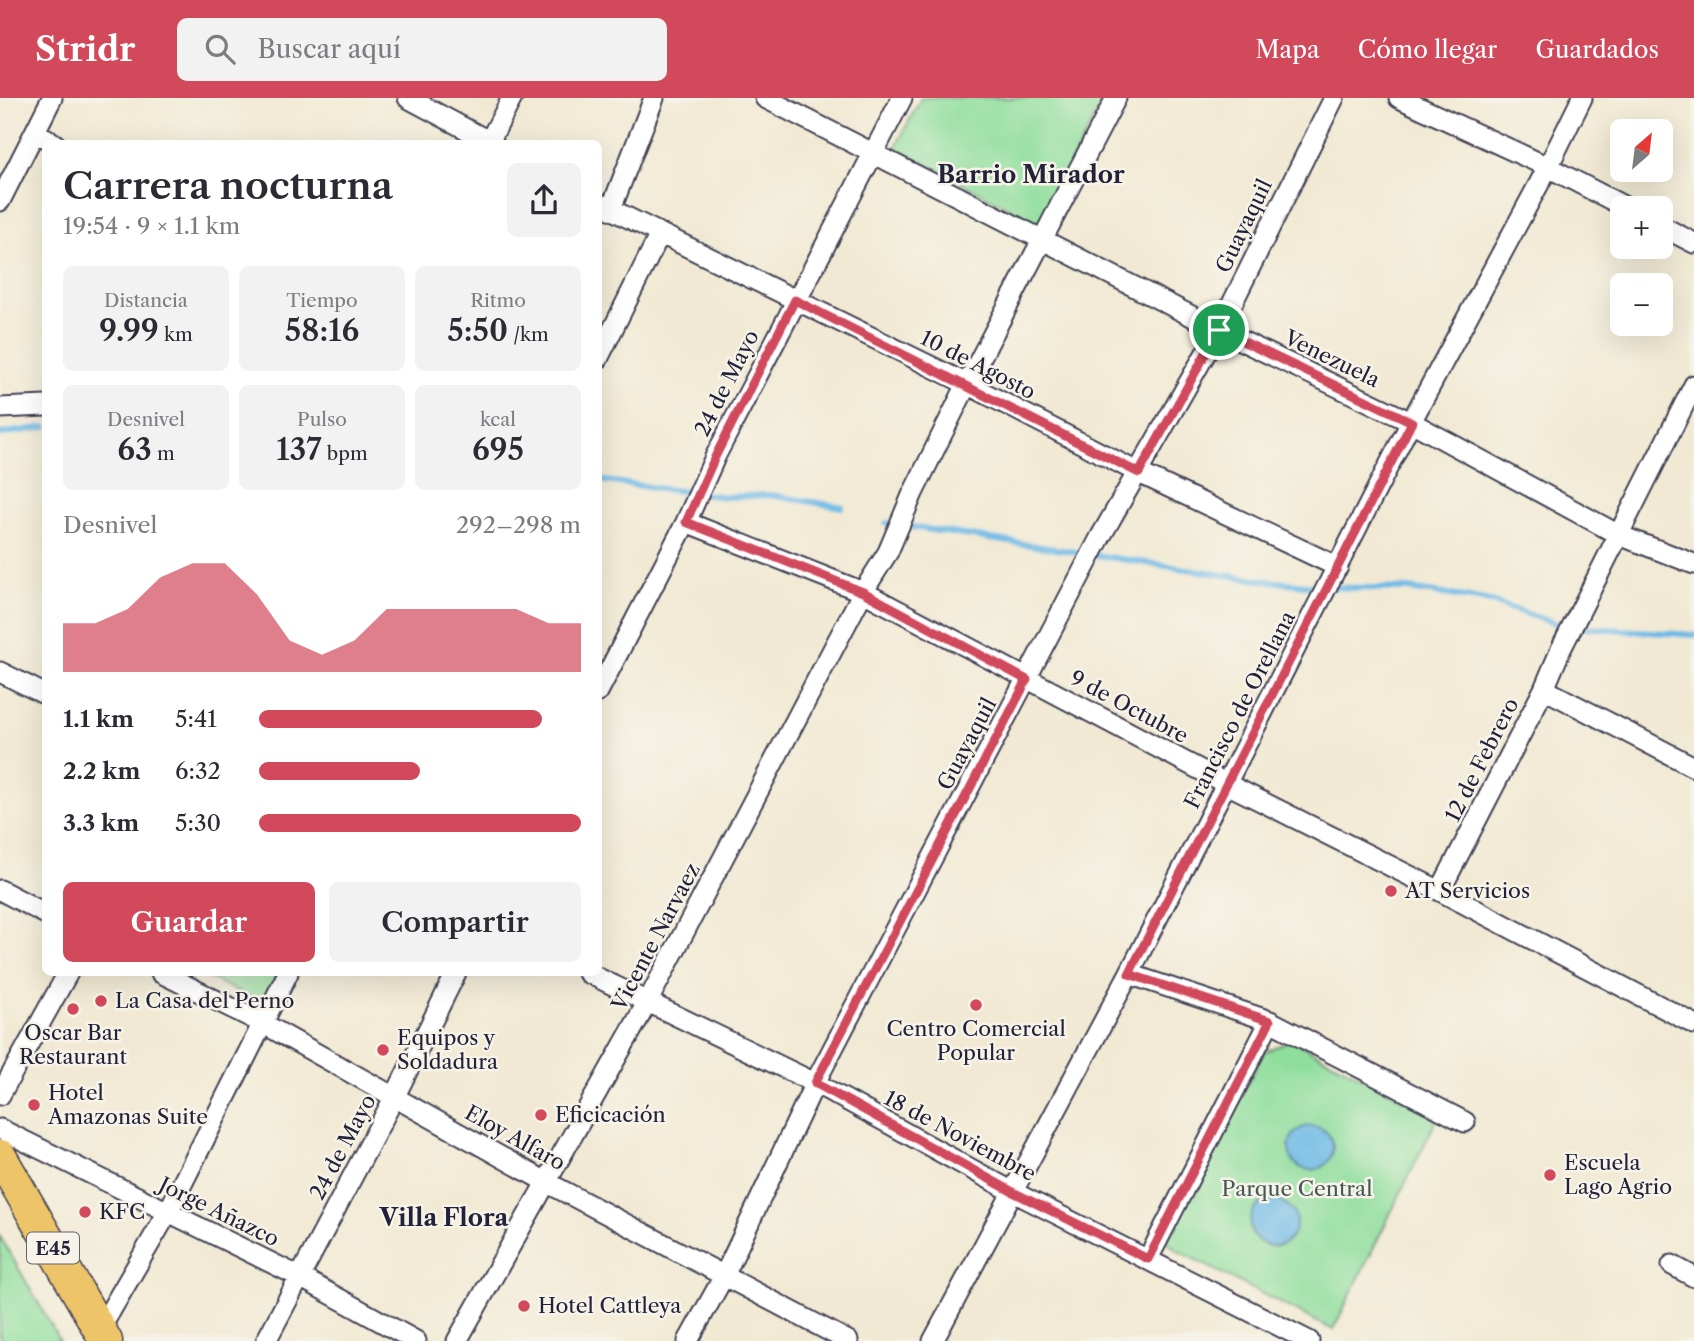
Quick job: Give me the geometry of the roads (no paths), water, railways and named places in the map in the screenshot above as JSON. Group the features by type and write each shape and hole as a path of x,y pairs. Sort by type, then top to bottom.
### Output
{"highway":[{"path":"0,1130 0,1144"},
{"name":"E45","path":"0,1156 97,1337"},
{"name":"E45","path":"0,1190 97,1337"}],"street":[{"path":"0,201 52,98"},
{"path":"408,98 485,140"},
{"path":"492,140 512,98"},
{"path":"605,206 654,98"},
{"name":"Venezuela","path":"765,98 1219,330 1412,422 1619,535 1694,564"},
{"name":"24 de Mayo","path":"602,684 686,522 716,455 795,300 902,98"},
{"path":"967,384 1116,98"},
{"name":"Guayaquil","path":"688,1341 724,1276 815,1083 1101,536 1219,330 1334,98"},
{"path":"1399,98 1548,167 1610,199"},
{"name":"Francisco de Orellana","path":"933,1341 1129,974 1412,422 1582,98"},
{"path":"36,132 49,140"},
{"name":"10 de Agosto","path":"605,206 967,384 1139,473 1338,567"},
{"path":"1673,232 1694,243"},
{"path":"602,351 660,234"},
{"name":"Vicente Narvaez","path":"457,1341 647,1003 863,592 888,552 913,493 967,384"},
{"path":"1619,535 1694,385"},
{"path":"0,408 42,406"},
{"name":"9 de Octubre","path":"686,522 863,592 1227,784 1440,891 1694,1024"},
{"name":"12 de Febrero","path":"1440,891 1544,689 1561,649 1619,535"},
{"path":"0,672 42,693"},
{"path":"1544,689 1694,767"},
{"path":"0,890 42,912"},
{"path":"1129,974 1270,1021 1465,1122"},
{"path":"0,1095 66,976"},
{"name":"Eloy Alfaro","path":"167,976 264,1024 546,1182 848,1341"},
{"path":"97,1337 168,1212 287,976"},
{"name":"24 de Mayo","path":"266,1341 395,1096 455,976"},
{"name":"18 de Noviembre","path":"594,976 815,1083 1013,1192 1309,1341"},
{"path":"1148,1259 1270,1021"},
{"name":"Jorge Añazco","path":"0,1130 300,1278 416,1341"},
{"path":"1672,1265 1694,1277"}],"water":[{"path":"1311,1126 1320,1127 1327,1132 1332,1139 1332,1157 1327,1164 1320,1169 1311,1170 1302,1169 1295,1164 1290,1157 1289,1148 1290,1139 1295,1132 1302,1127"},
{"path":"1273,1200 1282,1201 1289,1207 1295,1214 1295,1232 1289,1239 1282,1245 1273,1246 1264,1245 1257,1239 1251,1232 1250,1223 1251,1214 1257,1207 1264,1201"}],"waterway":[{"path":"0,434 42,428"},
{"path":"602,481 725,497 771,495 842,507"},
{"path":"886,523 1252,579 1323,587 1408,589 1486,600 1563,626 1694,635"}],"place":[{"name":"AT Servicios","path":"1391,891"},
{"name":"La Casa del Perno","path":"101,1001"},
{"name":"Centro Comercial Popular","path":"976,1005"},
{"name":"Oscar Bar Restaurant","path":"73,1009"},
{"name":"Equipos y Soldadura","path":"383,1050"},
{"name":"Hotel Amazonas Suite","path":"34,1105"},
{"name":"Eficicación","path":"541,1115"},
{"name":"Escuela Lago Agrio","path":"1550,1175"},
{"name":"KFC","path":"85,1212"},
{"name":"Hotel Cattleya","path":"524,1306"}],"district":[{"name":"Barrio Mirador","path":"1031,175"},
{"name":"Villa Flora","path":"444,1218"}],"park label":[{"name":"Parque Central","path":"1297,1189"}]}
